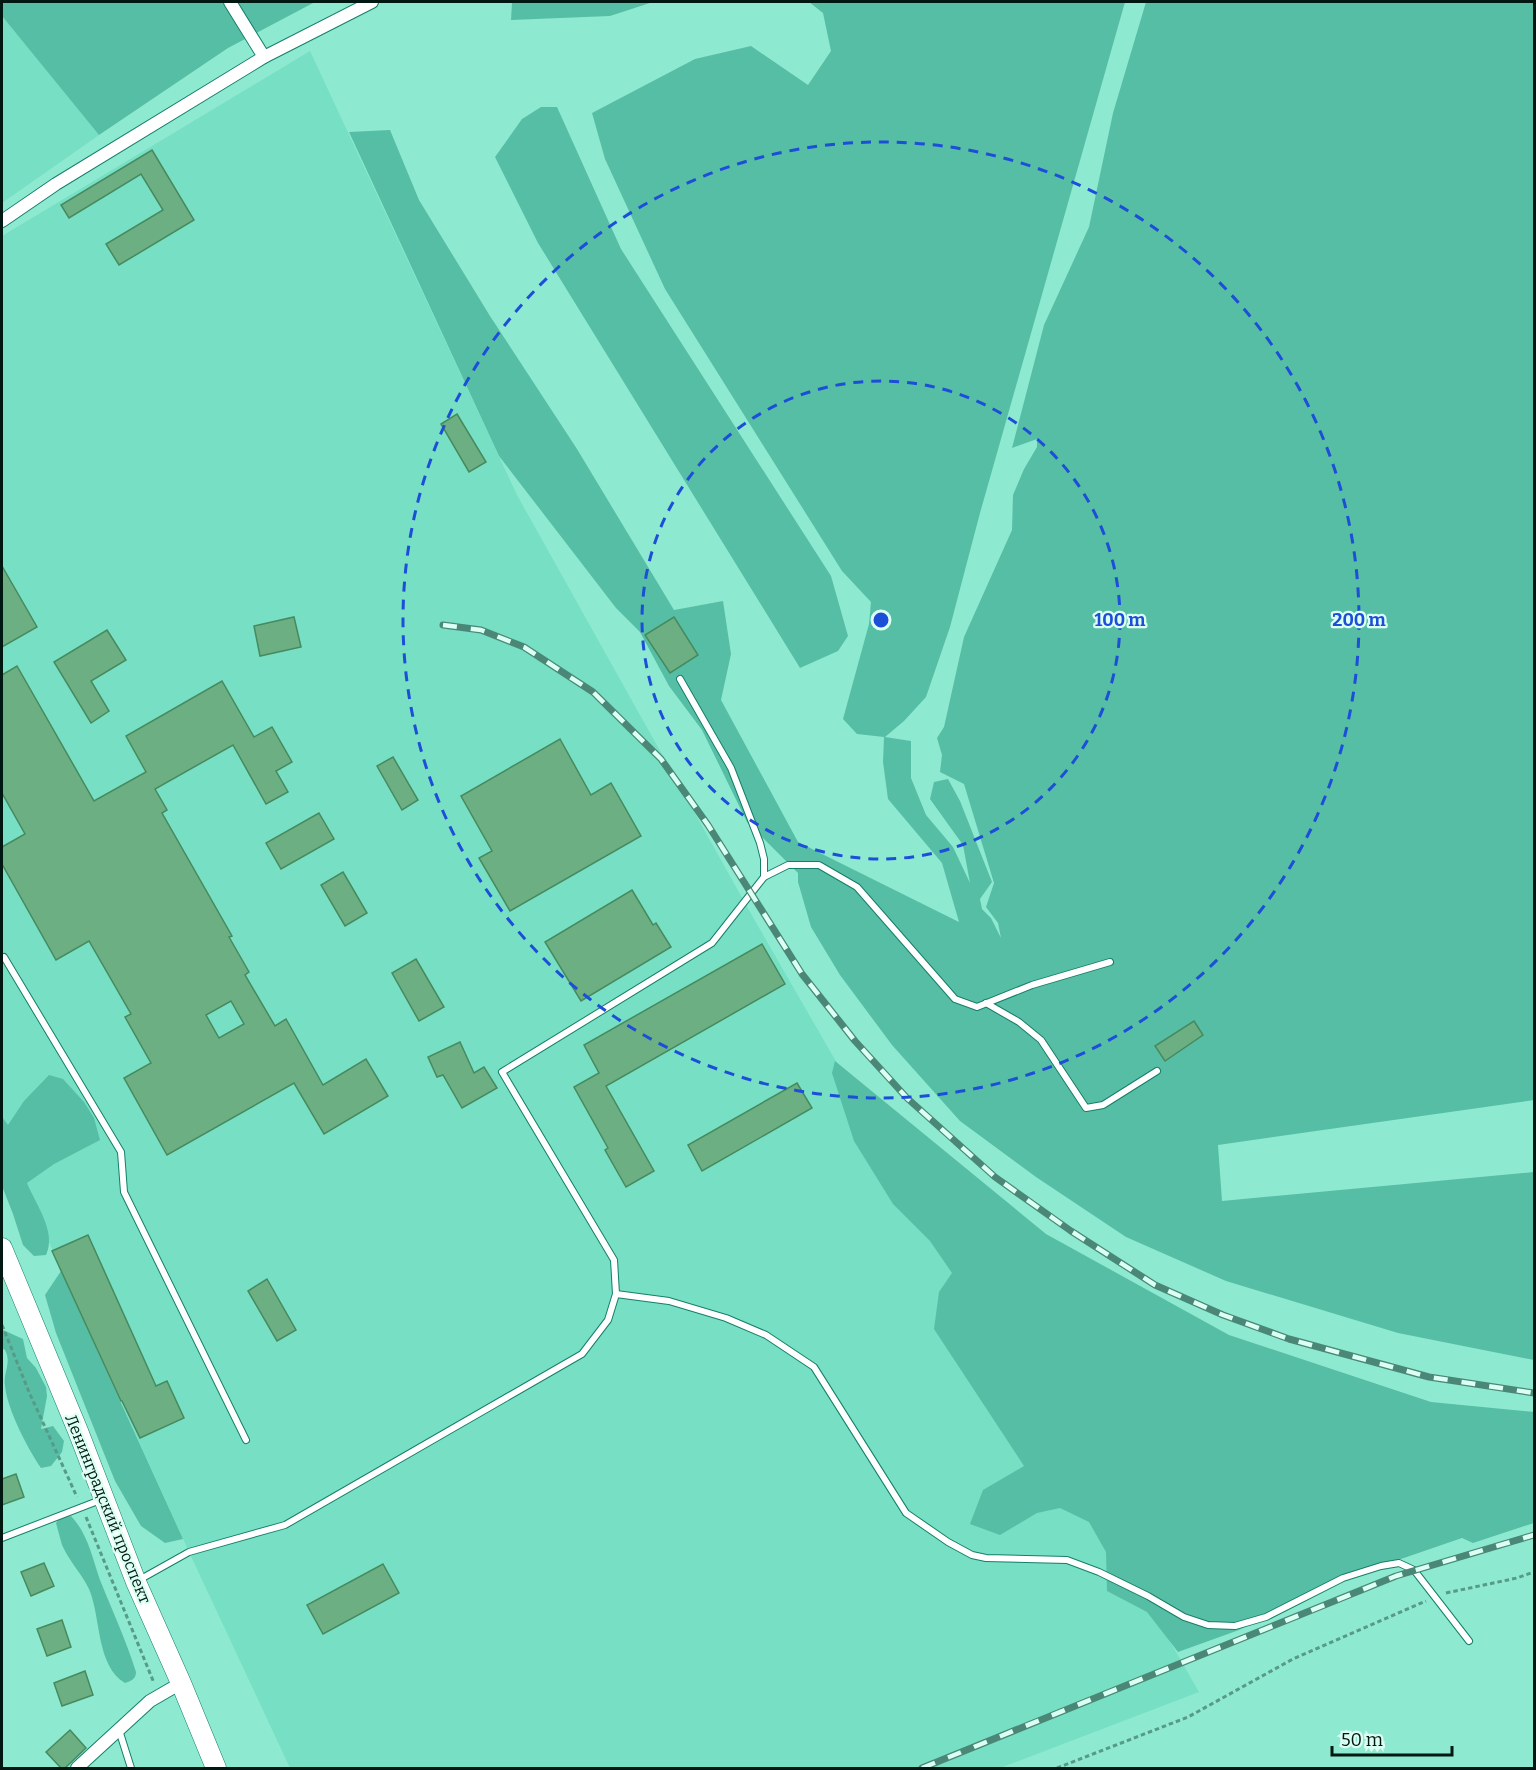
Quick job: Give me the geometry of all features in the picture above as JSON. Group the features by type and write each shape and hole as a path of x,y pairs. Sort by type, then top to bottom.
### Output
{"main road":[{"name":"Ленинградский проспект","path":"2,1248 78,1431 136,1582 216,1768"}],"street":[{"path":"230,2 264,57"},
{"path":"2,221 56,184 264,57 372,2"},
{"path":"76,1768 150,1701 181,1683"}],"lane":[{"path":"680,679 731,768 760,843 764,859 764,877"},
{"path":"136,1582 189,1552 285,1525 582,1354 608,1320 616,1294 614,1260 502,1072 712,943 764,877 788,865 819,865 858,887 955,999 977,1007 1032,985 1110,962"},
{"path":"2,956 121,1152 124,1192 246,1440"},
{"path":"986,1004 1019,1022 1041,1040 1086,1108 1103,1105 1158,1071"},
{"path":"616,1294 669,1301 726,1318 766,1335 814,1367 906,1513 948,1542 972,1555 986,1558 1067,1560 1099,1572 1184,1617 1208,1625 1235,1626 1266,1617 1342,1578 1399,1563 1414,1570 1469,1641"},
{"path":"2,1538 103,1499"},
{"path":"119,1730 131,1768"}],"path":[{"path":"1057,1768 1188,1717 1293,1659 1435,1597 1534,1572"}],"shaded area":[{"path":"2,2 315,2 228,48 99,135 2,16"},
{"path":"512,2 653,2 610,16 511,20"},
{"path":"809,2 1125,2 980,513 950,627 926,697 904,721 885,737 911,741 911,778 926,815 953,847 970,883 963,845 930,799 934,782 948,779 960,801 992,882 980,899 982,909 991,918 1001,938 998,923 986,907 994,883 964,784 940,772 942,755 937,738 944,727 964,637 1012,530 1013,495 1037,447 1037,439 1012,448 1044,325 1089,227 1113,113 1146,2 1534,2 1534,1100 1218,1145 1222,1201 1534,1172 1534,1360 1398,1333 1226,1281 1126,1237 1036,1177 960,1121 892,1045 840,975 811,927 798,882 798,873 747,822 702,730 669,686 640,632 616,608 499,456 349,132 390,130 419,200 490,316 577,449 674,610 723,601 731,654 721,700 798,842 959,922 942,863 888,799 883,762 884,737 857,734 843,719 869,624 871,602 842,571 665,289 605,159 592,113 695,59 751,46 808,85 831,51 823,13"},
{"path":"2,16 99,135 2,203"},
{"path":"310,51 517,495 754,919 1199,1692 1000,1768 290,1768 189,1552 2,1138 2,236"},
{"path":"541,107 557,107 621,249 831,576 848,636 838,651 800,668 538,243 495,157 522,119"},
{"path":"835,1061 1046,1234 1229,1335 1431,1402 1534,1412 1534,1523 1473,1543 1462,1538 1366,1571 1239,1630 1178,1652 1147,1612 1107,1591 1106,1552 1089,1522 1060,1508 1037,1513 1000,1535 970,1524 983,1490 1024,1466 934,1329 939,1292 952,1273 930,1241 893,1204 854,1141 832,1073"},
{"path":"49,1075 63,1079 84,1102 94,1118 100,1140 54,1164 27,1183 44,1219 49,1237 46,1255 34,1256 23,1245 2,1186 2,1117 8,1125 24,1101"},
{"path":"61,1271 183,1539 165,1543 141,1526 115,1481 56,1333 45,1295"},
{"path":"3,1330 23,1339 27,1358 36,1368 46,1387 47,1396 41,1429 53,1426 64,1441 62,1452 51,1466 41,1468 24,1440 10,1406 5,1386 8,1359 2,1348"},
{"path":"71,1516 86,1538 136,1672 134,1678 125,1683 109,1665 89,1589 62,1545 56,1523 60,1518"}],"building":[{"path":"152,150 194,220 119,265 106,244 163,210 141,174 69,218 61,205"},
{"path":"457,414 486,462 469,472 441,424"},
{"path":"2,566 37,627 2,647"},
{"path":"294,617 301,647 260,656 254,626"},
{"path":"674,617 698,655 670,673 645,635"},
{"path":"107,630 126,660 91,681 109,711 91,723 54,662"},
{"path":"17,666 94,801 146,772 126,736 222,681 254,737 272,727 292,762 276,771 288,792 266,804 233,745 155,789 167,810 162,813 232,936 229,937 249,972 245,975 275,1026 286,1019 323,1085 366,1059 388,1096 324,1134 294,1083 167,1155 124,1078 151,1063 125,1017 131,1014 89,941 56,960 2,864 2,847 25,834 2,793 2,675","holes":["231,1001 244,1024 219,1038 206,1015"]},
{"path":"560,739 591,795 611,783 641,836 510,911 479,858 492,851 461,796"},
{"path":"393,757 418,800 402,810 377,766"},
{"path":"319,813 334,839 281,869 266,843"},
{"path":"343,872 367,913 345,926 321,885"},
{"path":"632,890 653,925 656,923 671,947 581,1001 545,942"},
{"path":"762,944 785,984 606,1086 654,1171 626,1187 605,1150 608,1148 574,1087 599,1073 584,1045"},
{"path":"416,959 444,1007 419,1021 392,973"},
{"path":"1194,1021 1203,1035 1165,1061 1155,1046"},
{"path":"460,1042 474,1073 484,1067 497,1088 462,1108 443,1075 437,1077 428,1057"},
{"path":"797,1083 812,1108 702,1171 688,1145"},
{"path":"88,1235 156,1386 167,1381 184,1418 140,1438 52,1251"},
{"path":"267,1279 296,1330 277,1341 248,1291"},
{"path":"16,1474 24,1497 2,1505 2,1479"},
{"path":"44,1563 54,1586 31,1596 21,1572"},
{"path":"383,1564 399,1593 323,1634 307,1605"},
{"path":"62,1620 71,1647 47,1656 37,1629"},
{"path":"85,1671 93,1695 62,1706 54,1683"},
{"path":"70,1730 86,1748 65,1768 61,1768 46,1752"}],"railway":[{"path":"443,625 481,630 524,647 593,692 661,759 708,825 802,974 855,1041 907,1098 995,1177 1071,1231 1155,1285 1223,1315 1289,1339 1429,1377 1534,1393"},
{"path":"922,1768 1396,1576 1534,1535"}]}
